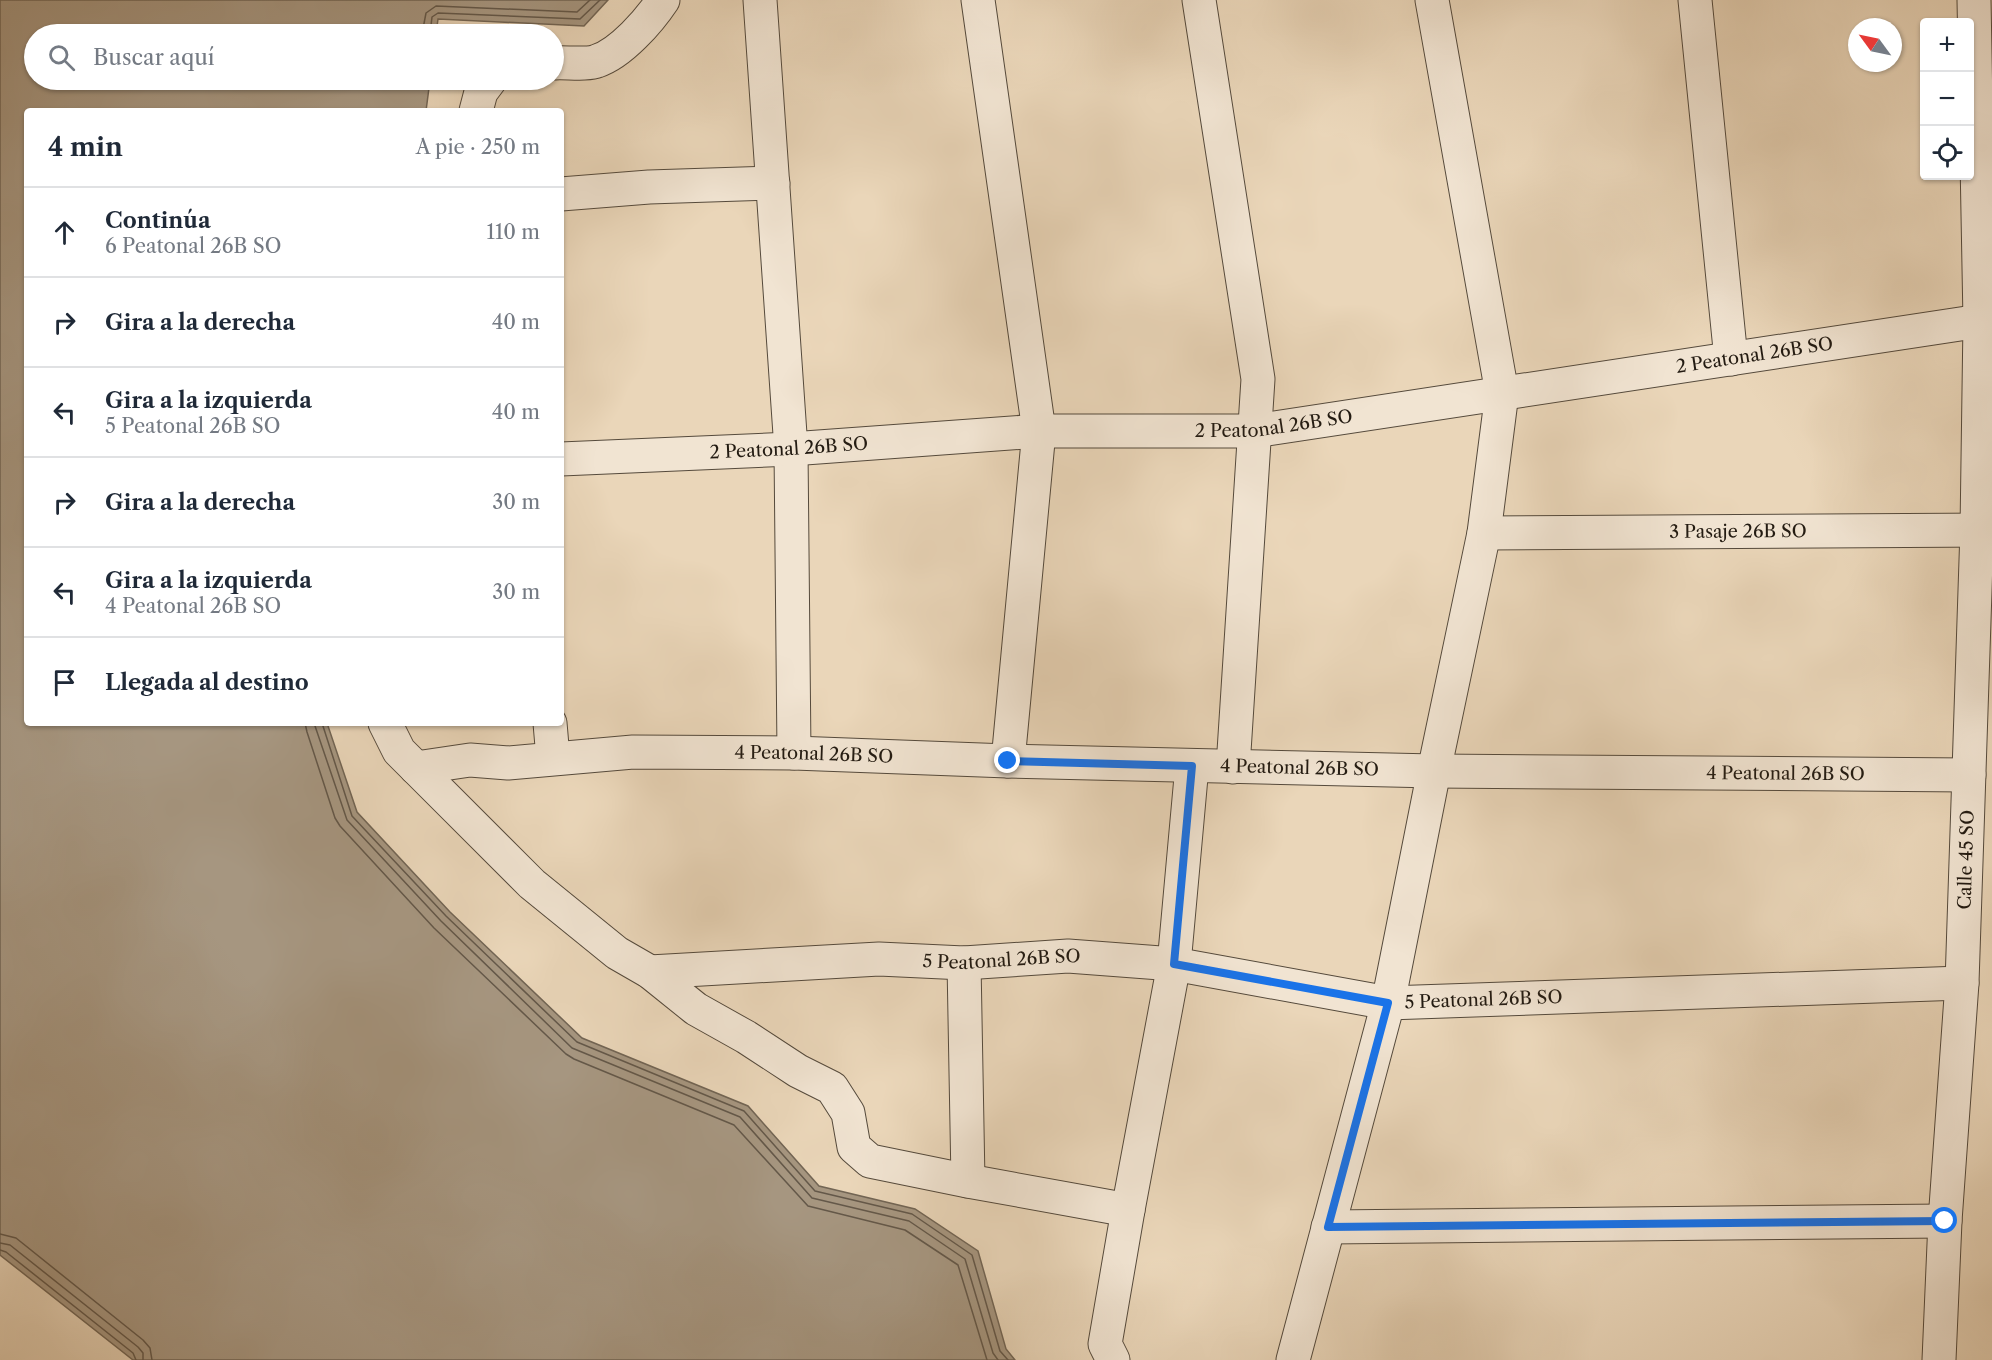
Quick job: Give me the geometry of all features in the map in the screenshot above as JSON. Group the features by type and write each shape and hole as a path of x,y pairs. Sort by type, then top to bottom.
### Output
{"street":[{"path":"564,63 596,62 617,49 636,33 663,0"},
{"path":"760,0 791,449 794,753"},
{"path":"978,0 1039,431 1008,761"},
{"path":"1199,0 1258,379 1233,767"},
{"path":"1293,1360 1388,1003 1484,533 1502,393 1432,0"},
{"path":"1695,0 1731,359"},
{"name":"Calle 45 SO","path":"1939,1360 1945,1221 1962,983 1969,775 1984,530 1974,0"},
{"path":"478,108 483,90"},
{"path":"564,194 649,187 773,183"},
{"name":"2 Peatonal 26B SO","path":"564,459 791,449 1039,431 1254,431 1980,321"},
{"name":"3 Pasaje 26B SO","path":"1484,533 1984,530"},
{"path":"386,726 399,751 532,884 616,953 650,972 696,1009 746,1037 798,1071 832,1088 848,1113 854,1147 870,1161 1128,1210"},
{"path":"550,726 553,758"},
{"name":"4 Peatonal 26B SO","path":"416,768 470,760 508,763 633,752 794,753 1008,761 1434,771 1969,775"},
{"path":"1113,1360 1105,1344 1174,964 1192,766"},
{"name":"5 Peatonal 26B SO","path":"650,972 879,959 964,963 1068,956 1174,964 1388,1003 1962,983"},
{"path":"964,963 968,1181"},
{"path":"1328,1227 1945,1221"}],"water":[{"path":"0,0 608,0 584,26 438,19 437,24 24,24 24,90 429,90 426,108 24,108 24,726 328,726 357,812 450,912 582,1038 748,1106 819,1186 915,1209 978,1251 1006,1349 1015,1360 133,1360 0,1255"}],"route":[{"path":"1008,761 1192,766 1174,964 1388,1003 1328,1227 1945,1221"}]}
